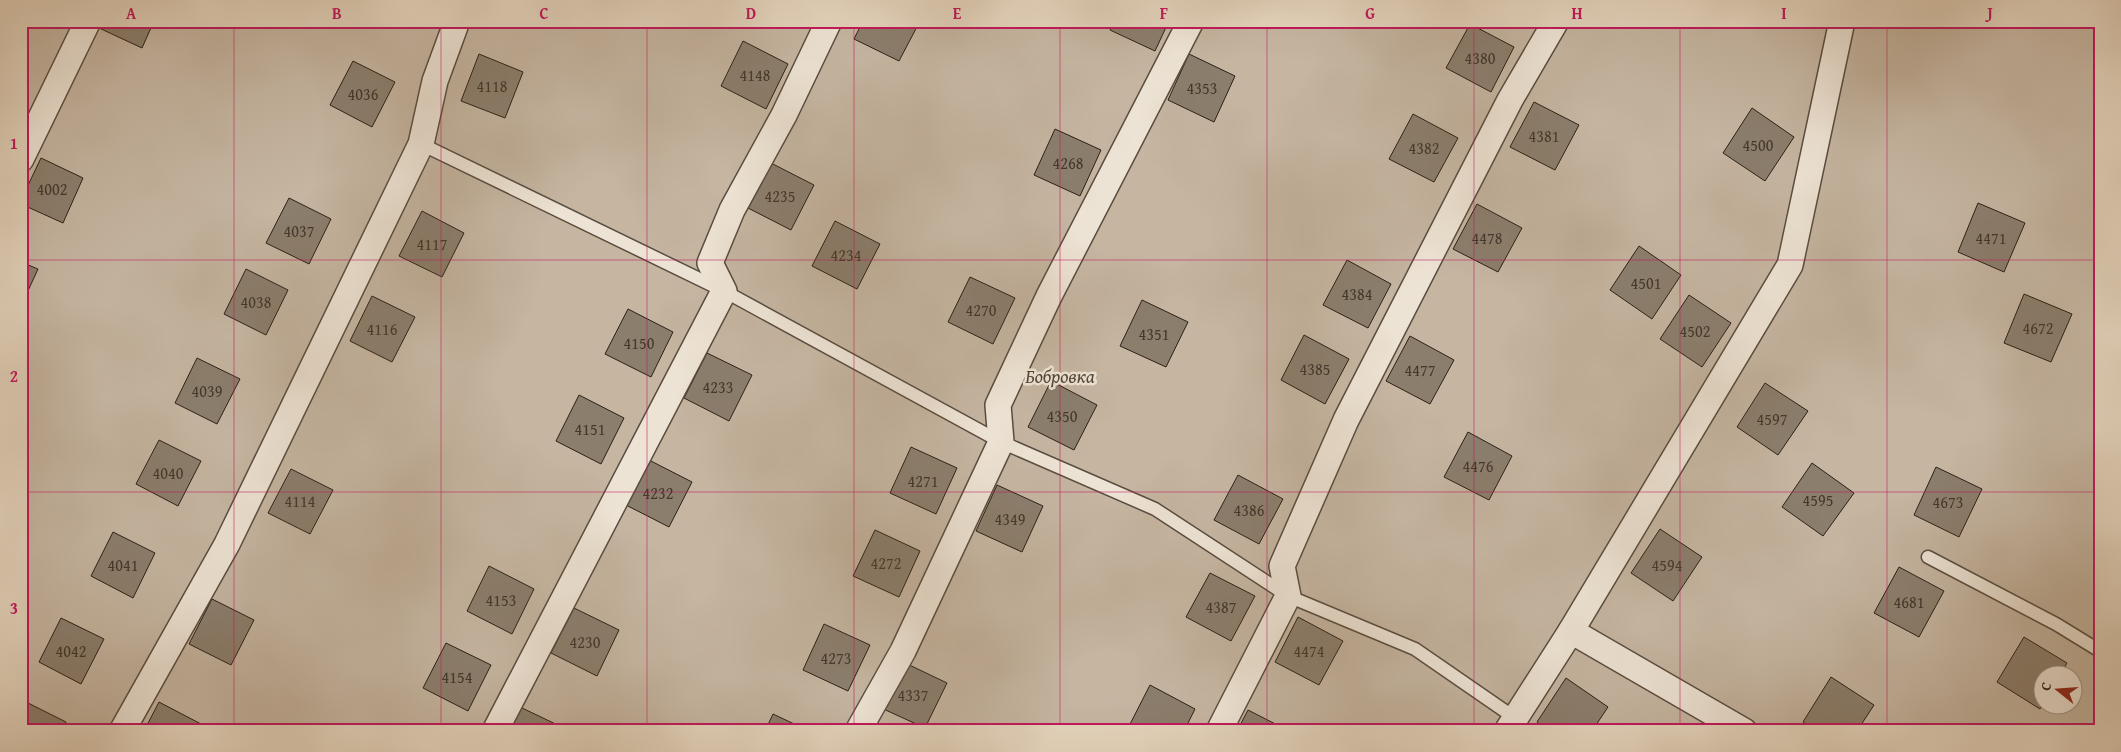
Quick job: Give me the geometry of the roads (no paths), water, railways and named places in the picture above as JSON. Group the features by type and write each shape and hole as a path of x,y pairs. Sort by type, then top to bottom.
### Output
{"street":[{"path":"21,159 88,21"},
{"path":"122,731 227,544 421,144 435,81 457,21"},
{"path":"496,731 724,291 710,263 732,210 784,115 829,21"},
{"path":"858,731 903,651 1001,442 998,405 1049,296 1191,21"},
{"path":"1219,731 1288,596 1282,566 1346,420 1510,100 1556,21"},
{"path":"1511,724 1571,631 1790,265 1842,21"},
{"path":"1571,631 1744,731"}],"lane":[{"path":"421,144 724,291 1001,442 1155,508 1288,596 1415,649 1511,724"},
{"path":"1928,557 2056,624 2100,651"}],"park label":[{"name":"Бобровка","path":"1060,376"}]}
